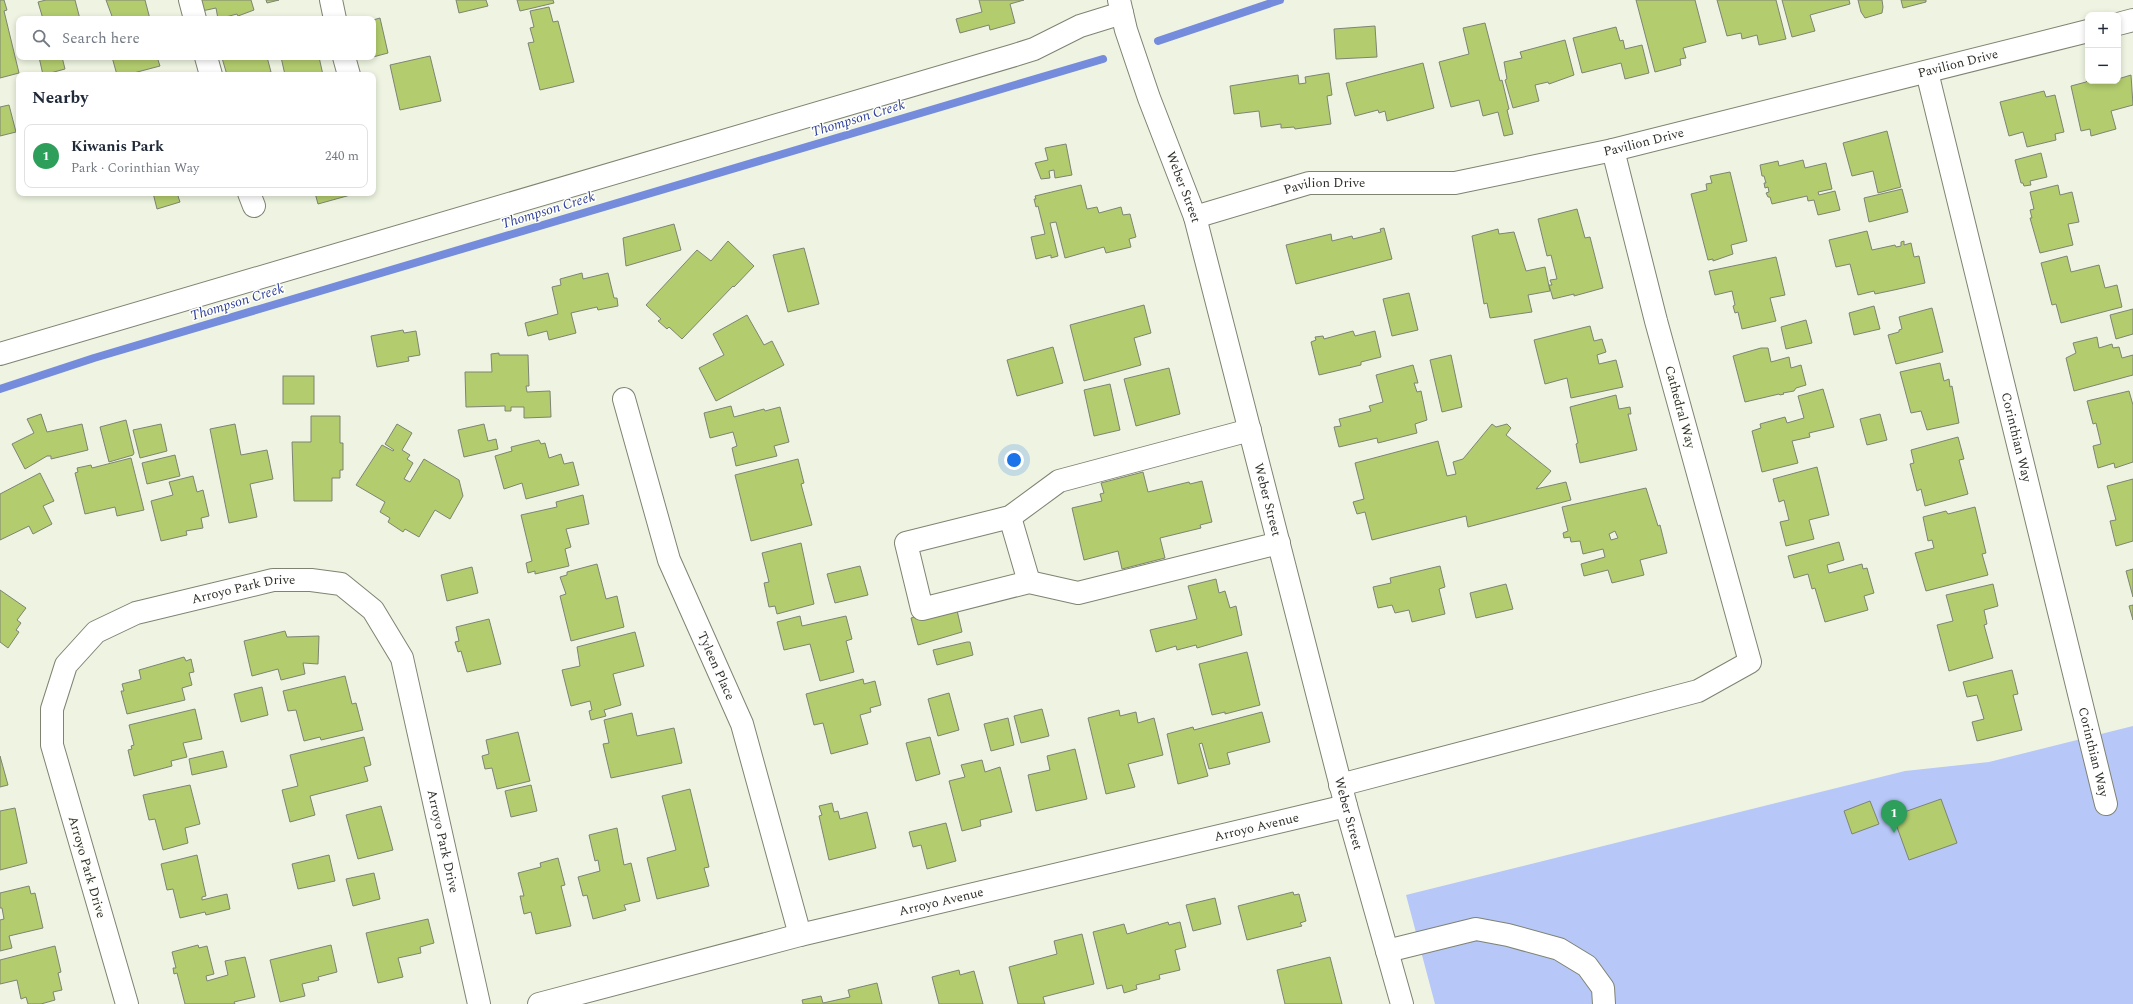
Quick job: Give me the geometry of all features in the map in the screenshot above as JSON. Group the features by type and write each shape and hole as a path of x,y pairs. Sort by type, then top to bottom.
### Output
{"street":[{"path":"190,0 194,16"},
{"path":"331,0 334,16"},
{"path":"0,354 1015,55 1034,49 1121,7"},
{"name":"Weber Street","path":"1121,7 1126,30 1149,98 1195,217 1340,785 1402,1004"},
{"path":"2121,23 2133,20"},
{"name":"Pavilion Drive","path":"1195,217 1309,183 1455,183 1613,150 2085,32"},
{"path":"207,60 210,72"},
{"path":"345,60 348,72"},
{"name":"Corinthian Way","path":"1927,72 2106,804"},
{"name":"Cathedral Way","path":"1340,785 1698,691 1750,662 1658,329 1613,150"},
{"name":"Tyleen Place","path":"624,399 669,560 742,724 800,934"},
{"path":"1250,430 1060,481 1010,517 906,543 922,609 1029,582 1078,593 1279,543"},
{"path":"1010,517 1029,582"},
{"name":"Arroyo Park Drive","path":"127,1004 52,745 52,709 66,664 96,632 136,613 273,580 311,580 341,584 373,610 402,658 479,1004"},
{"name":"Arroyo Avenue","path":"539,1004 800,934 1346,806"},
{"path":"1387,951 1476,929 1508,935 1559,949 1587,966 1603,988 1604,1004"}],"shaded area":[{"path":"2133,726 2133,1004 1435,1004 1406,895 1905,771 1989,762"}],"building":[{"path":"0,0 4,0 7,10 4,11 19,72 0,78"},
{"path":"46,0 75,0 79,16 42,16 38,2"},
{"path":"106,0 145,0 149,16 112,16"},
{"path":"200,0 251,0 254,10 238,16 237,14 229,16 217,16 216,8 202,11"},
{"path":"266,0 279,0 267,3"},
{"path":"456,0 486,0 488,6 459,13"},
{"path":"517,0 553,0 554,3 520,11"},
{"path":"979,0 1024,0 1010,4 1015,23 990,30 989,25 960,33 956,19 982,12"},
{"path":"1636,0 1695,0 1706,42 1683,48 1686,58 1680,59 1681,65 1655,72"},
{"path":"1717,0 1776,0 1786,39 1759,45 1757,35 1742,39 1741,33 1727,36"},
{"path":"1782,0 1849,0 1850,4 1810,15 1815,31 1792,37"},
{"path":"1858,0 1882,0 1882,13 1865,18 1861,12"},
{"path":"1901,0 1926,0 1926,2 1903,8"},
{"path":"549,7 553,22 558,21 574,82 540,90 528,43 534,42 530,28 534,27 530,11"},
{"path":"380,18 388,53 376,56 376,19"},
{"path":"1485,23 1509,109 1507,110 1513,134 1504,136 1498,112 1483,116 1479,100 1451,107 1439,62 1469,54 1463,28"},
{"path":"1375,26 1377,57 1336,59 1334,29"},
{"path":"1616,27 1620,41 1623,40 1625,49 1642,45 1649,73 1625,79 1621,63 1582,73 1573,38"},
{"path":"1565,40 1574,75 1549,84 1548,82 1535,85 1539,101 1513,108 1505,80 1507,79 1504,62 1522,58 1520,52"},
{"path":"430,56 441,101 400,110 390,65"},
{"path":"40,60 63,60 65,69 54,72 42,72"},
{"path":"113,60 158,60 160,66 137,72 116,72"},
{"path":"223,60 268,60 271,72 226,72"},
{"path":"282,60 320,60 322,72 284,72"},
{"path":"1423,63 1434,108 1387,121 1385,111 1379,113 1378,110 1355,116 1346,83"},
{"path":"1329,73 1332,95 1327,96 1331,124 1295,129 1294,127 1281,128 1281,124 1261,127 1259,111 1234,114 1230,86 1298,75 1299,84 1306,83 1305,77"},
{"path":"2131,75 2133,105 2111,111 2116,129 2091,136 2090,129 2081,131 2071,86 2085,82 2085,84 2121,84 2121,78"},
{"path":"2044,91 2046,97 2055,95 2064,132 2055,134 2056,140 2027,147 2023,132 2009,136 2000,102"},
{"path":"9,105 16,132 0,136 0,107"},
{"path":"1887,131 1901,187 1878,193 1873,171 1852,176 1843,143"},
{"path":"1066,144 1072,175 1055,178 1054,170 1049,171 1050,178 1041,179 1035,163 1048,160 1045,148"},
{"path":"2041,153 2047,177 2030,181 2031,185 2024,186 2023,183 2021,183 2015,160"},
{"path":"1803,160 1805,168 1826,163 1832,189 1818,192 1819,195 1835,191 1840,210 1818,215 1814,200 1808,201 1807,196 1772,204 1770,197 1768,197 1766,193 1769,192 1768,187 1765,188 1764,183 1766,183 1764,176 1762,176 1760,165 1778,161 1779,166"},
{"path":"1730,172 1747,241 1731,245 1733,254 1713,261 1713,259 1708,260 1691,194 1707,190 1706,184 1712,183 1710,176"},
{"path":"1081,185 1087,209 1097,207 1099,213 1121,207 1123,215 1130,214 1136,237 1129,239 1131,247 1106,253 1104,247 1065,258 1056,222 1050,223 1058,256 1051,258 1051,255 1036,259 1031,237 1045,234 1038,206 1036,207 1034,199 1036,199 1035,196"},
{"path":"2058,185 2060,195 2072,192 2079,222 2068,224 2073,245 2040,253 2030,218 2032,218 2030,210 2034,209 2030,192"},
{"path":"1902,189 1908,212 1869,222 1864,198"},
{"path":"154,196 178,196 180,202 157,209"},
{"path":"316,196 347,196 318,204"},
{"path":"1577,209 1585,238 1590,237 1603,288 1574,296 1574,294 1553,299 1549,285 1552,285 1550,280 1557,279 1551,255 1547,256 1538,219"},
{"path":"674,224 681,250 626,266 623,238"},
{"path":"1384,228 1392,259 1296,284 1286,245 1331,234 1332,241 1352,236 1353,239 1381,232 1380,229"},
{"path":"1498,229 1499,234 1514,232 1526,271 1545,267 1550,291 1528,295 1532,312 1490,318 1487,303 1484,304 1472,236"},
{"path":"1867,231 1872,250 1895,245 1896,247 1901,246 1901,242 1904,241 1904,245 1911,243 1914,257 1919,256 1925,283 1875,294 1874,291 1858,295 1850,264 1836,267 1829,240"},
{"path":"728,241 754,266 682,339 669,327 667,329 658,321 661,319 646,305 697,250 711,261"},
{"path":"804,248 819,304 788,312 773,255"},
{"path":"2067,256 2071,272 2099,265 2105,288 2117,285 2122,307 2061,323 2056,304 2052,305 2041,263"},
{"path":"1776,257 1785,295 1770,298 1776,321 1742,329 1738,312 1735,313 1733,306 1735,305 1732,291 1715,295 1709,271"},
{"path":"582,273 583,279 608,273 614,298 617,298 618,306 598,310 597,307 571,313 576,333 549,340 547,331 528,336 525,323 558,314 552,287 561,285 560,279"},
{"path":"1409,293 1418,330 1392,336 1383,299"},
{"path":"1144,305 1151,333 1134,338 1141,365 1084,381 1070,325"},
{"path":"1874,306 1880,329 1854,335 1849,313"},
{"path":"1932,308 1943,352 1896,364 1888,335 1899,332 1899,330 1902,329 1899,317"},
{"path":"2133,309 2133,334 2116,339 2110,315"},
{"path":"747,315 764,345 772,341 784,365 716,401 699,368 724,355 713,334"},
{"path":"1806,320 1812,343 1786,349 1781,327"},
{"path":"1590,326 1594,341 1602,339 1606,352 1597,355 1599,364 1616,360 1623,387 1571,398 1567,378 1545,384 1534,340"},
{"path":"403,330 404,333 416,331 420,355 408,357 409,361 377,367 371,336"},
{"path":"1353,331 1355,336 1375,331 1381,357 1361,362 1361,365 1319,375 1311,342 1316,340 1315,337 1323,336 1324,339"},
{"path":"2097,337 2099,348 2112,344 2113,348 2119,347 2122,358 2133,355 2133,375 2074,391 2066,358 2076,353 2073,343"},
{"path":"1053,347 1063,383 1017,396 1007,360"},
{"path":"1761,348 1768,348 1771,362 1789,357 1791,368 1801,365 1806,385 1796,388 1794,391 1783,393 1784,394 1745,402 1733,356"},
{"path":"499,353 499,355 528,355 529,386 526,386 527,392 550,391 551,417 524,418 524,407 511,407 511,411 505,411 505,406 466,407 465,372 492,372 491,354"},
{"path":"1451,355 1462,407 1442,412 1430,360"},
{"path":"1940,363 1944,381 1949,379 1950,387 1952,386 1959,423 1927,430 1921,411 1911,413 1900,372"},
{"path":"1413,365 1418,383 1414,383 1417,392 1421,391 1427,420 1415,424 1417,433 1378,443 1377,438 1339,447 1334,427 1341,426 1339,419 1371,411 1369,406 1383,402 1376,375"},
{"path":"1169,368 1180,414 1136,426 1124,379"},
{"path":"283,376 314,376 314,404 283,404"},
{"path":"1110,384 1120,430 1094,436 1084,390"},
{"path":"1823,389 1834,427 1809,433 1810,437 1792,441 1798,463 1762,472 1752,431 1761,428 1760,424 1785,417 1787,423 1804,418 1798,396"},
{"path":"2129,391 2133,405 2133,462 2115,468 2114,463 2098,468 2093,446 2101,444 2096,423 2093,424 2087,401"},
{"path":"1616,395 1619,409 1630,407 1631,414 1628,414 1637,450 1580,463 1576,444 1578,443 1570,407"},
{"path":"731,406 734,417 764,409 765,411 780,407 789,442 774,446 777,456 736,466 732,448 737,446 733,432 710,438 704,413"},
{"path":"41,414 47,432 82,424 88,450 51,459 51,456 47,456 25,469 12,444 34,433 27,419"},
{"path":"1880,414 1887,440 1867,445 1860,419"},
{"path":"311,416 340,416 340,443 343,443 343,470 340,470 340,478 332,478 332,501 294,501 292,442 311,442"},
{"path":"126,420 134,453 133,455 109,462 100,427"},
{"path":"161,424 167,451 140,458 133,430"},
{"path":"235,424 241,455 267,450 273,479 250,484 257,517 229,523 210,429"},
{"path":"397,424 412,433 402,450 410,455 407,459 413,463 404,479 410,482 424,459 459,480 463,496 450,519 435,510 419,537 405,529 403,532 388,522 390,518 380,512 385,502 356,485 382,445 393,451 394,450 385,444"},
{"path":"484,424 488,441 496,439 498,449 464,457 458,430"},
{"path":"1492,424 1496,427 1507,424 1511,428 1506,435 1551,471 1536,489 1566,482 1571,500 1468,527 1466,516 1372,540 1365,512 1357,514 1353,502 1364,499 1355,463 1438,441 1447,476 1456,474 1453,462 1463,459"},
{"path":"1958,437 1964,459 1959,460 1968,494 1925,506 1921,489 1917,491 1910,464 1914,463 1911,450"},
{"path":"539,440 541,444 545,443 549,458 561,454 564,464 573,462 579,485 526,499 522,483 504,489 495,456 512,451 511,447"},
{"path":"175,455 180,476 147,484 142,463"},
{"path":"131,458 144,510 117,516 115,507 85,514 75,473 78,472 77,468 91,465 92,468"},
{"path":"798,459 804,483 801,484 812,525 751,541 735,475"},
{"path":"1817,467 1829,515 1809,520 1814,539 1786,546 1780,522 1789,520 1784,500 1779,502 1773,479"},
{"path":"1143,472 1148,492 1189,482 1190,484 1202,481 1212,522 1200,525 1201,528 1160,538 1165,558 1122,569 1118,551 1084,560 1072,508 1102,501 1100,494 1104,493 1101,483"},
{"path":"40,473 54,501 43,506 52,524 33,534 29,526 0,540 0,494"},
{"path":"193,476 197,492 203,490 209,516 201,518 203,528 186,531 187,535 161,541 151,501 173,495 169,482"},
{"path":"2133,479 2133,541 2116,546 2110,521 2116,520 2107,486"},
{"path":"1646,488 1658,526 1660,525 1667,553 1640,560 1644,575 1612,583 1608,570 1584,576 1581,564 1605,557 1603,549 1583,554 1580,541 1571,542 1570,537 1564,538 1563,533 1568,531 1562,507","holes":["1615,531 1618,538 1611,540 1609,534"]},
{"path":"583,495 589,524 566,529 571,547 565,549 569,566 535,574 535,571 528,573 526,563 532,561 521,515 557,507 556,502"},
{"path":"1975,507 1986,553 1982,554 1988,575 1926,591 1915,553 1934,548 1932,540 1928,541 1923,517 1946,511 1948,514"},
{"path":"1839,542 1844,560 1827,565 1829,573 1862,564 1863,569 1867,568 1874,593 1864,596 1868,610 1825,622 1815,588 1812,589 1808,574 1794,578 1788,556"},
{"path":"801,543 814,604 777,614 775,606 769,607 764,583 769,582 762,553"},
{"path":"597,564 606,599 617,596 624,627 571,641 560,596 566,594 560,577 567,575 567,572"},
{"path":"860,566 868,595 835,603 827,574"},
{"path":"1440,566 1445,587 1439,589 1445,614 1412,622 1409,610 1395,613 1392,605 1378,608 1373,587 1391,583 1390,578"},
{"path":"472,567 478,593 447,601 441,575"},
{"path":"2133,569 2133,597 2126,571"},
{"path":"1216,579 1219,593 1225,591 1230,608 1236,606 1242,635 1197,648 1196,645 1177,650 1176,646 1156,652 1150,630 1197,619 1188,586"},
{"path":"1506,584 1513,609 1476,618 1470,593"},
{"path":"1993,584 1998,606 1984,610 1987,624 1984,625 1993,658 1949,671 1937,625 1953,621 1946,595"},
{"path":"0,590 26,608 17,620 21,623 16,630 19,632 8,648 0,642"},
{"path":"2133,605 2133,620 2129,606"},
{"path":"956,606 962,632 918,645 911,618"},
{"path":"800,616 802,626 846,616 852,639 846,641 854,672 820,681 810,644 784,650 777,622"},
{"path":"489,619 501,664 467,672 461,651 458,652 455,642 459,641 456,627"},
{"path":"285,631 287,637 319,636 318,664 303,663 305,674 281,680 278,669 252,676 244,641"},
{"path":"635,632 644,666 613,674 621,705 604,710 606,716 591,720 589,711 592,710 590,701 571,706 562,670 580,666 577,647"},
{"path":"970,642 973,655 937,665 933,650"},
{"path":"1247,652 1260,705 1225,714 1225,712 1212,715 1199,664"},
{"path":"184,657 186,661 191,659 194,672 189,673 192,685 182,688 185,700 127,714 121,691 124,691 122,684 141,679 139,670"},
{"path":"2012,670 2018,694 2013,695 2022,730 1977,741 1972,722 1984,719 1977,695 1967,697 1963,682"},
{"path":"345,676 352,704 356,703 363,730 321,740 320,737 304,741 296,710 288,711 283,691"},
{"path":"863,679 864,684 875,681 881,705 870,708 871,712 860,715 868,744 831,754 823,723 814,725 806,694"},
{"path":"262,687 268,715 241,722 234,694"},
{"path":"949,693 959,730 938,736 928,699"},
{"path":"195,709 202,739 183,743 187,757 171,761 172,766 134,776 128,750 132,749 131,746 134,745 129,725"},
{"path":"1042,709 1049,736 1021,743 1014,716"},
{"path":"1119,710 1120,716 1136,712 1138,723 1154,718 1163,755 1128,764 1135,787 1106,794 1088,718"},
{"path":"1262,712 1270,742 1227,753 1230,764 1209,769 1202,743 1199,744 1208,776 1178,784 1167,734 1193,727 1194,730"},
{"path":"632,713 637,736 674,728 682,763 611,778 603,744 609,743 604,720"},
{"path":"1008,718 1014,745 991,751 984,724"},
{"path":"518,732 530,781 497,789 492,768 485,769 482,756 489,754 486,740"},
{"path":"364,737 371,765 364,767 368,781 310,796 315,815 290,822 282,790 298,786 290,755"},
{"path":"930,737 940,774 916,781 906,743"},
{"path":"1075,749 1087,799 1036,811 1028,775 1050,770 1047,756"},
{"path":"223,751 227,767 192,775 189,759"},
{"path":"0,756 8,785 0,787"},
{"path":"982,760 985,772 1000,767 1012,812 980,820 981,826 962,831 949,781 965,777 961,765"},
{"path":"190,785 200,824 185,828 188,843 163,850 155,819 149,820 143,795"},
{"path":"531,785 537,811 511,817 505,791"},
{"path":"690,789 709,867 704,868 709,886 657,899 647,858 676,850 662,796"},
{"path":"1941,799 1957,843 1909,860 1893,816"},
{"path":"1870,801 1879,824 1852,834 1844,811"},
{"path":"832,803 834,812 838,811 840,819 867,812 876,848 829,860 819,816 822,815 819,806"},
{"path":"381,806 393,850 358,859 346,815"},
{"path":"15,808 27,863 0,870 0,811"},
{"path":"946,823 956,861 927,869 921,845 913,847 909,832"},
{"path":"617,828 624,865 631,863 640,901 624,905 626,910 593,919 587,895 583,896 578,877 600,871 598,860 595,861 589,835"},
{"path":"197,855 206,896 202,897 202,900 227,894 230,909 206,915 205,912 180,918 173,889 167,890 161,864"},
{"path":"329,855 335,881 298,889 292,864"},
{"path":"558,858 565,885 561,886 571,926 536,934 531,912 524,914 520,896 524,896 518,873 541,867 540,863"},
{"path":"374,873 380,899 353,906 346,879"},
{"path":"29,886 31,894 35,893 43,928 9,936 12,948 0,951 0,920 4,919 2,908 0,908 0,893"},
{"path":"1293,892 1294,895 1299,894 1306,921 1300,923 1302,926 1247,940 1238,906"},
{"path":"1215,898 1221,924 1193,931 1186,905"},
{"path":"428,919 434,943 420,947 421,953 398,958 403,977 378,983 366,933"},
{"path":"1168,922 1169,925 1180,922 1186,947 1175,950 1180,970 1159,975 1160,979 1136,985 1137,989 1124,993 1122,985 1107,989 1093,932 1124,924 1127,934"},
{"path":"1082,934 1094,984 1043,997 1045,1004 1018,1004 1009,967 1057,954 1054,941"},
{"path":"198,945 199,948 207,946 214,974 206,976 207,981 228,975 225,961 245,957 255,997 234,1002 235,1004 185,1004 177,973 174,974 173,968 176,968 172,952"},
{"path":"331,945 337,972 318,977 319,980 302,984 305,996 280,1002 270,960"},
{"path":"55,946 61,972 58,973 62,990 53,992 55,1000 41,1004 28,1004 26,997 21,999 17,980 0,984 0,960"},
{"path":"1330,957 1342,1004 1285,1004 1277,970"},
{"path":"959,970 960,975 974,971 983,1004 939,1004 932,977"},
{"path":"877,983 882,1004 803,1004 802,1000 821,996 823,1003 850,997 848,990"}],"waterway":[{"name":"Thompson Creek","path":"1158,41 1280,0"},
{"name":"Thompson Creek","path":"0,389 94,358 1103,59"}],"place":[{"name":"Kiwanis Park","path":"1894,833"}]}
